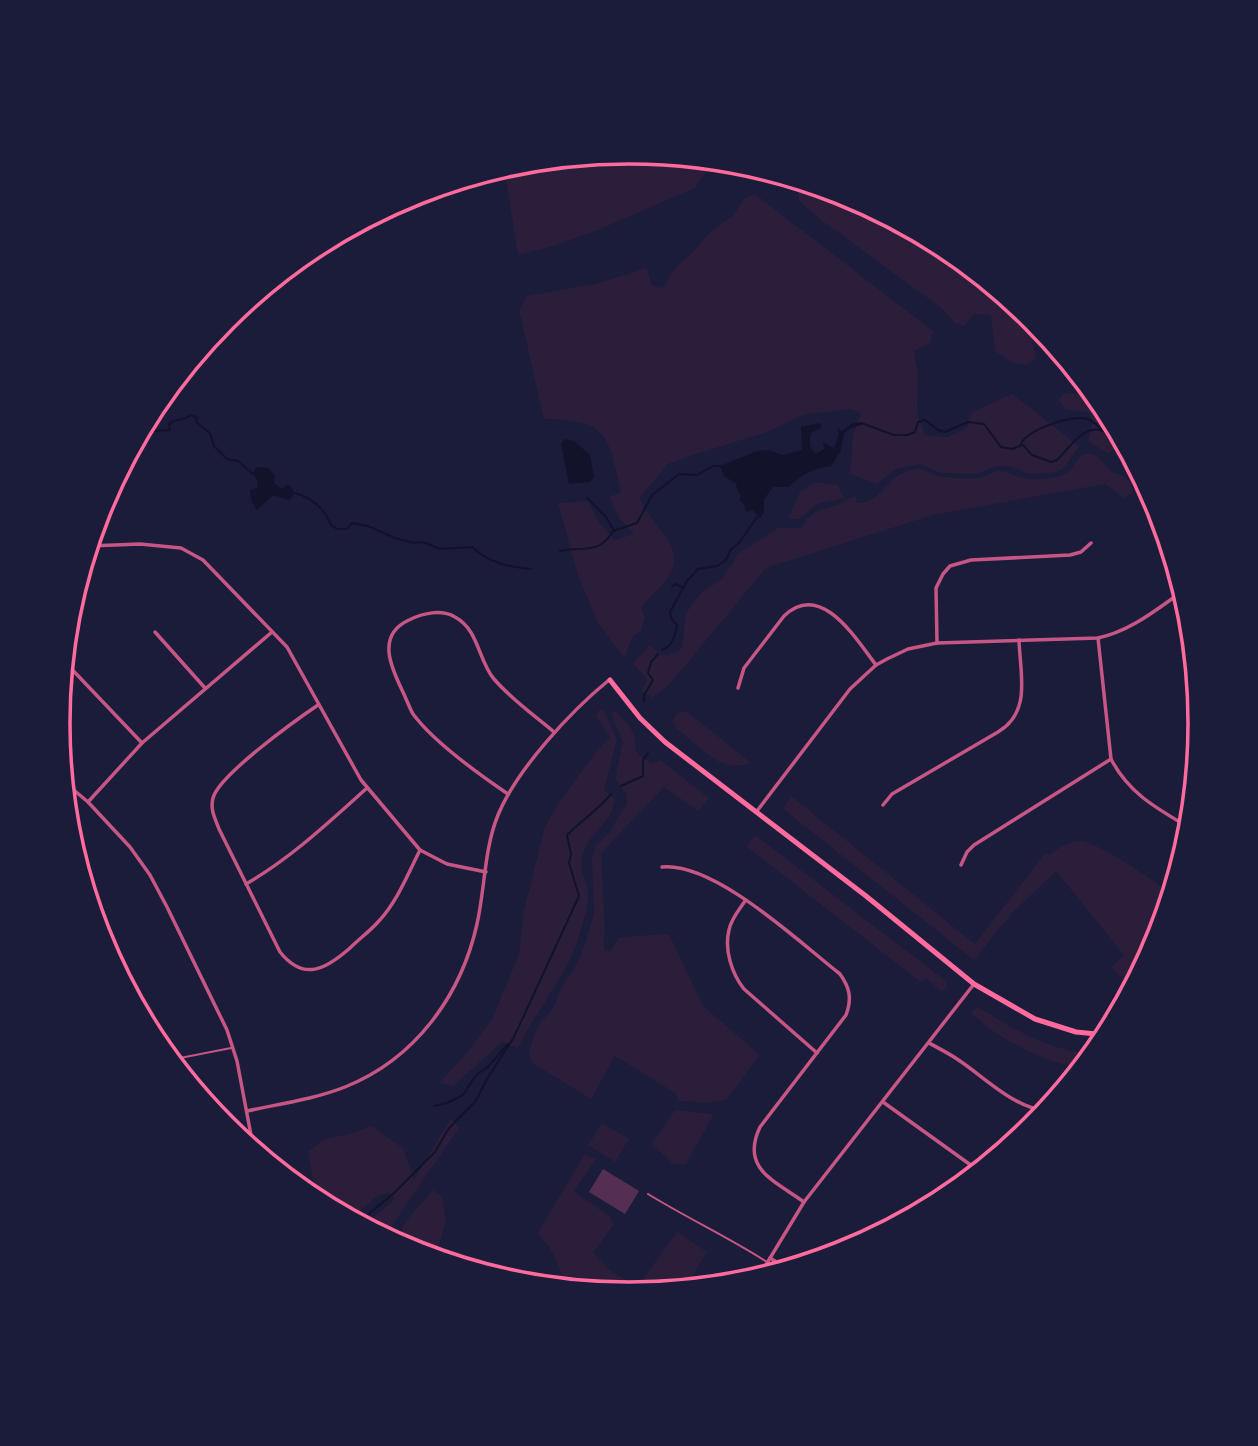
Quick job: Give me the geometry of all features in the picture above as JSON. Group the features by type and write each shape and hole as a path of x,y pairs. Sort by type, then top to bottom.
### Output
{"main road":[{"path":"610,680 640,718 664,742 834,871 974,984 1035,1019 1076,1032 1094,1034"}],"street":[{"path":"937,643 936,588 939,579 950,566 971,560 1070,555 1081,552 1091,543"},
{"path":"99,546 140,544 181,548 203,560 287,647 367,789 420,850 447,864 486,872"},
{"path":"755,813 850,689 876,665 908,649 937,643 1098,638 1123,631 1173,597"},
{"path":"738,688 744,668 784,616 803,606 819,606 832,612 876,665"},
{"path":"508,794 451,750 413,714 390,665 388,653 394,633 406,621 424,614 440,612 453,616 468,626 491,676 554,732"},
{"path":"155,632 205,688"},
{"path":"88,802 142,743 272,632"},
{"path":"1098,638 1111,759 1121,776 1139,796 1179,821"},
{"path":"883,805 892,794 999,732 1014,720 1021,701 1019,640"},
{"path":"73,670 142,743"},
{"path":"247,1111 343,1088 381,1069 435,1019 460,979 477,923 493,830 508,794 554,732 610,680"},
{"path":"318,705 290,724 231,775 216,791 211,810 280,952 295,966 312,970 337,959 380,921 420,850"},
{"path":"961,864 974,845 1111,759"},
{"path":"246,884 301,847 367,789"},
{"path":"74,790 130,847 150,875 227,1030 251,1134"},
{"path":"662,867 675,866 729,888 840,974 847,984 850,1003 846,1015 755,1136 753,1152 762,1172 804,1202"},
{"path":"746,900 732,920 729,931 730,957 736,979 817,1053"},
{"path":"767,1265 804,1202 974,984"},
{"path":"929,1043 956,1058 1015,1100 1033,1108"},
{"path":"883,1102 970,1165"},
{"path":"769,1261 774,1263"}],"lane":[{"path":"182,1058 233,1048"},
{"path":"648,1194 769,1261"}],"shaded area":[{"path":"592,165 666,165 708,170 695,188 596,231 518,255 506,178"},
{"path":"798,191 843,207 909,239 940,258 998,303 1031,336 1036,358 1026,365 1011,362 995,351 991,315 974,314 965,326 955,323 944,310 799,201"},
{"path":"755,194 933,331 930,343 914,351 918,372 917,412 925,435 947,437 967,428 972,412 1012,394 1079,446 1064,468 1057,472 1031,474 1008,466 995,466 977,474 941,473 920,464 896,469 877,484 850,474 853,435 861,414 850,409 803,415 767,432 668,464 640,497 670,544 674,563 670,574 641,608 645,618 641,631 633,636 624,658 598,623 578,576 558,503 588,501 598,521 615,540 634,534 619,518 609,497 621,492 612,457 602,434 593,428 565,420 544,419 519,310 527,296 595,284 647,268 652,286 663,288 675,268 712,230 733,216 745,198"},
{"path":"1064,393 1080,394 1116,449 1107,453 1088,441 1093,421 1088,412 1065,409 1059,400"},
{"path":"820,423 821,428 811,433 810,439 816,454 824,449 823,442 834,448 839,434 837,428 842,431 853,423 864,424 844,433 841,450 831,466 808,473 789,487 773,487 764,499 764,512 760,518 753,510 746,512 744,504 739,500 741,496 737,484 724,476 720,466 757,451 768,450 783,455 802,450 801,427"},
{"path":"564,439 574,441 590,455 594,477 590,482 569,484 561,444"},
{"path":"1084,454 1097,456 1112,472 1123,476 1131,483 1133,492 1124,498 1105,484 933,515 766,568 669,685 652,698 642,691 647,680 633,663 650,645 661,655 678,651 682,647 686,613 701,593 723,578 737,554 778,528 801,528 806,520 818,511 852,497 856,497 856,503 866,502 879,494 897,476 914,469 953,478 980,478 1002,471 1028,479 1041,479 1066,473"},
{"path":"256,467 268,468 275,476 274,483 282,489 288,484 295,493 289,500 273,495 257,510 251,500 250,490 257,488 258,481 253,474"},
{"path":"814,482 838,485 844,498 818,504 798,519 788,519 800,492"},
{"path":"603,709 617,739 604,790 615,799 606,821 590,840 583,854 582,870 588,896 575,949 518,1048 502,1042 453,1086 439,1083 492,1019 519,954 523,914 545,827 559,802 610,737 596,717 599,710"},
{"path":"613,710 630,728 639,755 652,763 660,760 709,798 698,811 664,787 601,853 605,950 611,951 619,937 669,934 703,1006 760,1055 726,1100 709,1103 679,1101 675,1093 615,1056 591,1099 531,1062 529,1053 533,1038 540,1023 552,1010 561,988 579,960 588,935 594,913 592,858 596,845 609,833 627,803 627,795 616,780 623,743 612,715"},
{"path":"686,711 750,762 740,766 730,765 702,750 677,729 672,721 677,713"},
{"path":"791,796 975,944 1045,853 1049,855 1066,844 1079,841 1099,847 1163,887 1145,937 1125,981 1111,967 1124,955 1056,871 1012,913 974,960 783,809"},
{"path":"755,835 942,978 947,983 946,989 942,992 926,978 922,983 747,847"},
{"path":"978,1007 1019,1031 1061,1048 1080,1052 1071,1064 1039,1056 988,1028 971,1012"},
{"path":"675,1110 714,1114 686,1164 673,1164 652,1144"},
{"path":"451,1119 459,1128 390,1228 372,1219 395,1199 389,1192 376,1197 358,1212 314,1185 308,1152 324,1139 371,1126 403,1148 414,1179"},
{"path":"602,1123 629,1139 615,1162 588,1145"},
{"path":"585,1154 596,1159 574,1191 609,1216 614,1224 593,1253 626,1282 561,1278 556,1258 537,1234"},
{"path":"433,1190 442,1197 446,1220 438,1248 400,1232"},
{"path":"677,1232 707,1252 691,1278 647,1282 643,1279"}],"building":[{"path":"603,1169 639,1191 625,1214 589,1192"}],"waterway":[{"path":"153,430 170,430 169,424 174,421 191,415 196,417 197,423 210,433 214,446 227,459 238,461 253,474"},
{"path":"1021,444 1031,433 1071,419 1089,420 1101,429"},
{"path":"864,424 894,435 915,432 918,422 925,420 945,432 968,422 984,424 1001,447 1012,449 1023,445 1032,455 1051,462 1057,460 1084,433 1091,430 1105,432"},
{"path":"560,551 602,544 613,531 637,523 652,495 679,474 697,475 713,466 720,466"},
{"path":"295,493 317,504 331,525 337,529 347,529 352,523 368,526 395,538 414,543 423,542 440,549 472,547 485,557 500,563 531,569"},
{"path":"587,498 606,517 613,529"},
{"path":"662,650 669,646 674,637 677,625 670,612 687,581 698,569 717,566 726,560 731,549 739,543 757,517"},
{"path":"672,587 675,584 682,587"},
{"path":"644,702 644,695 653,680 648,673 651,662 658,654"},
{"path":"621,786 643,776 643,760 648,753"},
{"path":"366,1216 435,1152 449,1128 475,1102 514,1037 579,896 569,863 571,854 567,835 611,794"},
{"path":"434,1106 463,1095 476,1075 487,1068 508,1044"}]}
